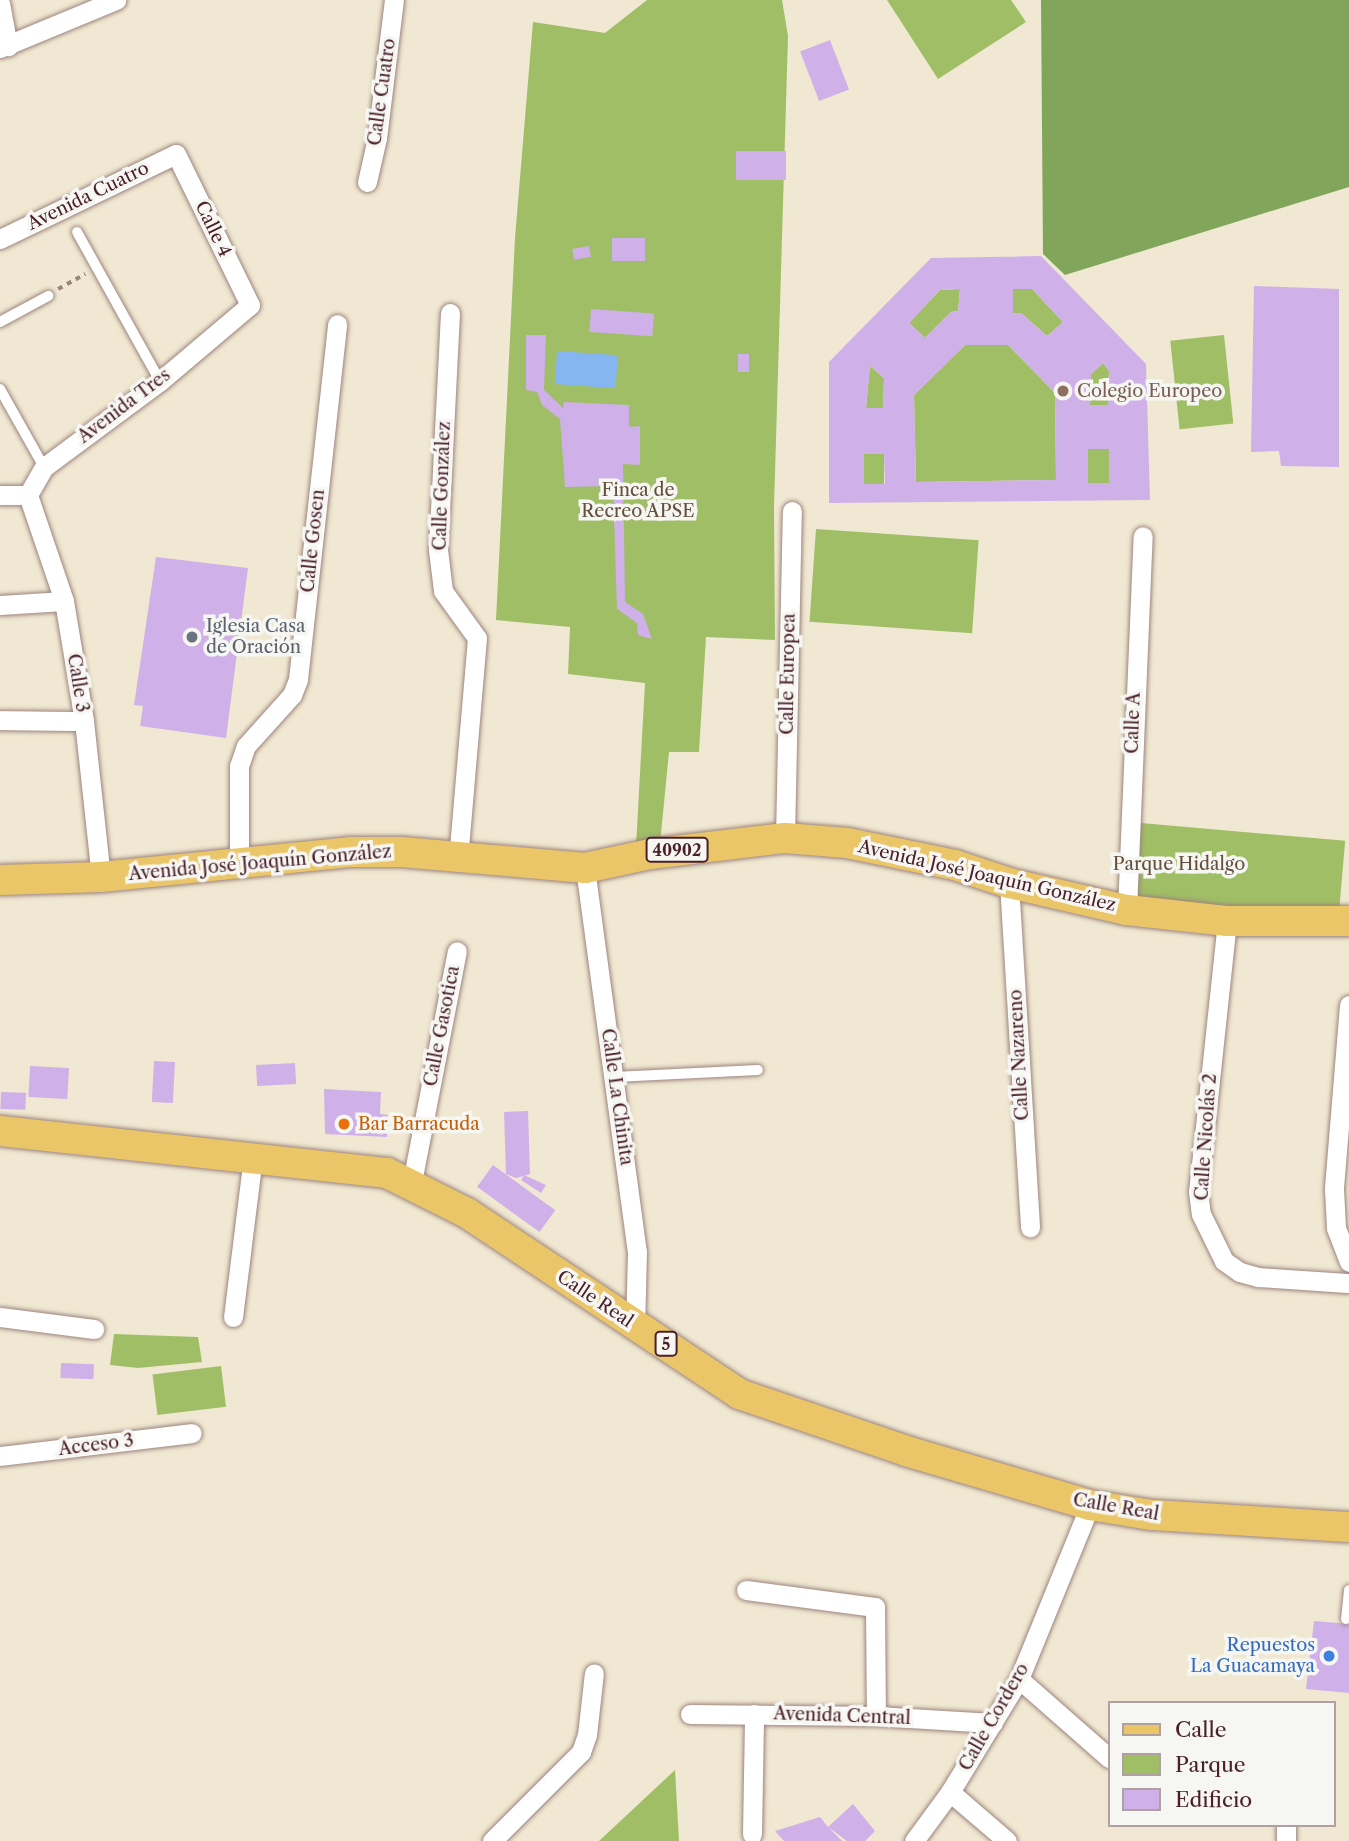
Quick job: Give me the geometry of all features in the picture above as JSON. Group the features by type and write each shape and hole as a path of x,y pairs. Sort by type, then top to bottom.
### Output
{"main road":[{"name":"Avenida José Joaquín González","path":"0,880 101,877 350,852 585,868 650,854 785,838 848,843 955,865 1009,883 1127,910 1227,921 1349,922"},
{"name":"Calle Real","path":"0,1131 253,1156 387,1173 412,1182 467,1213 739,1394 905,1451 1090,1505 1153,1516 1349,1527"}],"street":[{"path":"0,3 4,47 116,0"},
{"name":"Calle Cuatro","path":"367,183 377,138 394,0"},
{"name":"Avenida Cuatro","path":"0,239 177,154"},
{"name":"Calle 4","path":"177,154 250,305"},
{"name":"Avenida Tres","path":"28,495 44,467 160,381 250,305"},
{"name":"Calle González","path":"450,313 438,550 443,591 477,638 458,858"},
{"name":"Calle Gosen","path":"239,865 239,766 246,746 292,695 298,679 337,324"},
{"path":"0,495 28,495"},
{"name":"Calle 3","path":"28,495 64,601 84,721 101,877"},
{"name":"Calle Europea","path":"785,838 792,511"},
{"name":"Calle A","path":"1127,910 1143,536"},
{"path":"0,605 64,601"},
{"path":"0,720 84,721"},
{"name":"Calle La Chinita","path":"585,868 637,1252 635,1326"},
{"name":"Calle Nazareno","path":"1009,883 1030,1227"},
{"name":"Calle Nicolás 2","path":"1227,921 1198,1191 1201,1214 1224,1261 1240,1272 1258,1277 1349,1283"},
{"name":"Calle Gasotica","path":"412,1182 457,951"},
{"path":"1349,1005 1334,1189 1336,1228 1349,1262"},
{"path":"233,1317 253,1156"},
{"path":"0,1317 94,1329"},
{"name":"Acceso 3","path":"0,1456 192,1433"},
{"name":"Calle Cordero","path":"914,1841 950,1792 1019,1679 1090,1505"},
{"path":"746,1590 870,1604 878,1612 876,1716"},
{"path":"492,1841 580,1752 587,1735 594,1673"},
{"path":"1019,1679 1108,1757"},
{"name":"Avenida Central","path":"690,1714 876,1716 993,1723"},
{"path":"752,1834 754,1714"},
{"path":"950,1792 1007,1841"}],"lane":[{"path":"77,232 160,381"},
{"path":"0,322 48,296"},
{"path":"0,389 44,467"},
{"path":"614,1077 758,1069"},
{"path":"1346,1619 1349,1591"}],"path":[{"path":"48,296 96,267"}],"green space":[{"name":"Finca de Recreo APSE","path":"647,0 782,0 788,36 774,507 775,640 706,637 699,752 669,752 660,844 636,846 645,683 568,674 570,627 496,620 515,238 533,22 605,33"},
{"path":"887,0 1011,0 1026,22 938,79"},
{"path":"1041,0 1349,0 1349,187 1065,275 1043,254"},
{"path":"960,289 958,311 951,312 925,338 909,323 940,290"},
{"path":"1013,289 1032,289 1063,322 1047,336 1021,313 1013,313"},
{"path":"1224,335 1233,424 1180,429 1170,341"},
{"path":"965,345 1008,345 1055,393 1056,480 916,482 914,395"},
{"path":"1103,363 1109,371 1108,405 1090,405 1091,374"},
{"path":"870,366 884,378 883,408 866,408"},
{"path":"1088,449 1109,449 1109,483 1088,483"},
{"path":"864,454 884,454 884,484 864,484"},
{"path":"816,529 979,540 972,633 810,622"},
{"name":"Parque Hidalgo","path":"1141,823 1345,841 1339,916 1134,898"},
{"path":"114,1334 198,1337 202,1362 138,1368 110,1365"},
{"path":"221,1366 226,1407 158,1415 153,1374"},
{"path":"675,1770 679,1841 599,1841"}],"water":[{"path":"557,351 618,355 616,388 555,384"}],"building":[{"path":"830,40 849,89 819,101 800,51"},
{"path":"736,151 786,151 786,180 736,180"},
{"path":"612,238 645,238 645,261 612,261"},
{"path":"589,246 591,257 574,260 572,249"},
{"path":"1041,256 1146,364 1150,500 829,503 829,362 931,258","holes":["960,289 958,311 951,312 925,338 909,323 940,290","1013,289 1032,289 1063,322 1047,336 1021,313 1013,313","965,345 1008,345 1055,393 1056,480 916,482 914,395","1103,363 1109,371 1108,405 1090,405 1091,374","870,366 884,378 883,408 866,408","1088,449 1109,449 1109,483 1088,483","864,454 884,454 885,484 864,484"]},
{"path":"1254,286 1339,289 1339,467 1281,466 1279,451 1251,452"},
{"path":"591,309 654,313 652,336 589,332"},
{"path":"526,335 546,335 544,390 563,408 564,402 629,405 629,427 640,426 640,465 623,464 625,602 643,614 652,639 638,635 637,623 617,609 613,486 565,487 560,419 542,405 537,392 526,390"},
{"path":"738,354 749,354 749,372 738,372"},
{"name":"Iglesia Casa de Oración","path":"156,557 248,568 226,738 140,726 143,706 134,705"},
{"path":"154,1061 175,1062 173,1103 152,1102"},
{"path":"295,1063 296,1084 257,1086 256,1065"},
{"path":"30,1066 69,1068 67,1099 28,1097"},
{"path":"324,1089 381,1092 380,1114 388,1115 387,1137 325,1134"},
{"path":"1,1092 26,1093 25,1110 0,1109"},
{"path":"528,1111 530,1174 516,1178 506,1174 504,1112"},
{"path":"493,1165 555,1210 539,1232 477,1187"},
{"path":"524,1175 546,1185 541,1193 521,1180"},
{"path":"61,1363 94,1364 93,1379 60,1378"},
{"name":"Repuestos La Guacamaya","path":"1314,1621 1349,1624 1349,1693 1306,1689"},
{"path":"853,1804 875,1831 865,1841 847,1841 828,1827"},
{"path":"820,1817 842,1841 784,1841 775,1831"}],"place":[{"name":"Colegio Europeo","path":"1063,391"},
{"name":"Iglesia Casa de Oración","path":"192,637"},
{"name":"Bar Barracuda","path":"344,1124"},
{"name":"Repuestos La Guacamaya","path":"1329,1656"}]}
